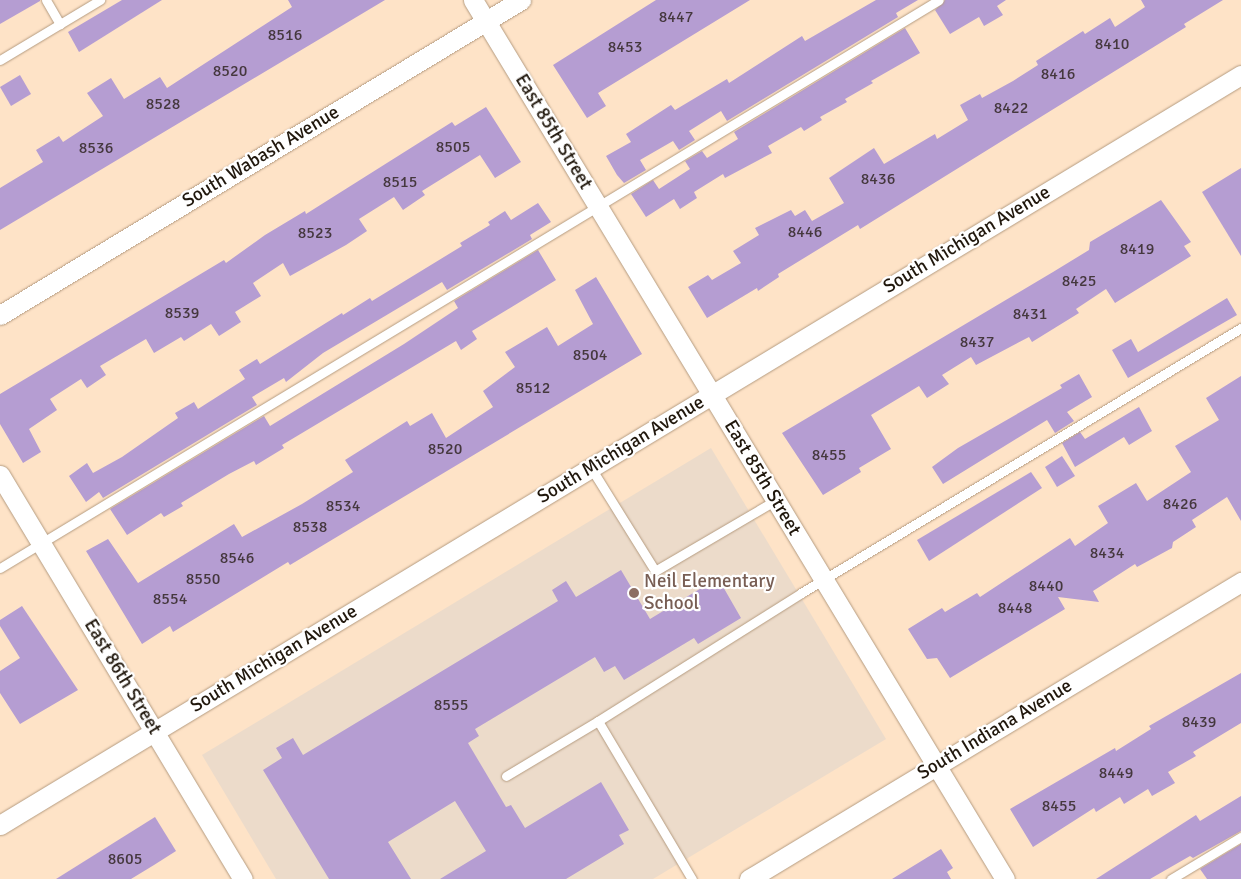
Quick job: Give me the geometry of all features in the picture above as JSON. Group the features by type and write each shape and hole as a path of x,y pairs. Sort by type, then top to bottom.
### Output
{"street":[{"name":"East 85th Street","path":"473,0 1006,879"},
{"name":"South Wabash Avenue","path":"0,315 521,0"},
{"name":"South Michigan Avenue","path":"0,825 1241,75"},
{"name":"East 86th Street","path":"0,475 244,879"},
{"name":"South Indiana Avenue","path":"749,879 1241,582"}],"lane":[{"path":"46,0 60,24"},
{"path":"0,60 100,0"},
{"path":"0,568 939,0"},
{"path":"506,776 824,580 1241,328"},
{"path":"591,468 655,571 776,500"},
{"path":"598,721 692,879"},
{"path":"1171,879 1241,837"}],"shaded area":[{"name":"Neil Elementary School","path":"711,448 886,739 653,879 276,879 202,755"}],"building":[{"path":"0,0 40,0 40,1 0,24"},
{"path":"122,0 162,0 79,52 68,32"},
{"path":"288,0 385,0 0,230 0,188 43,162 36,150 59,136 63,142 103,116 87,93 111,78 124,99 160,77 167,88 292,7"},
{"path":"656,0 750,0 598,93 606,106 587,118 553,65"},
{"path":"876,0 918,0 896,13 898,17 727,121 721,111 689,131 695,140 679,150 673,141 640,160 646,170 624,183 617,175 606,156 631,142 626,134 671,105 675,110 727,79 729,83 802,36 805,41"},
{"path":"945,0 1006,0 997,6 1003,15 984,26 979,17 950,34 935,10"},
{"path":"1141,0 1223,0 1184,24 1186,27 860,229 858,225 778,274 779,277 758,291 757,288 707,318 688,287 708,275 712,280 741,263 733,251 759,235 755,228 791,210 795,216 805,210 812,221 844,203 829,178 874,148 884,164 935,134 937,139 968,120 960,105 980,94 982,98 1013,81 1038,65 1036,61 1083,31 1085,34 1110,18 1115,27 1145,7"},
{"path":"905,28 920,53 871,81 873,83 845,99 847,102 820,117 822,120 804,131 801,127 768,146 772,153 725,178 723,174 694,192 697,198 680,209 674,199 646,217 631,194 653,180 659,189 690,169 685,161 702,151 707,158 738,139 734,132"},
{"path":"20,75 31,94 11,106 0,87"},
{"path":"486,107 521,162 495,178 480,155 422,191 425,195 403,210 394,197 359,219 367,231 346,245 290,276 283,263 253,283 261,296 235,312 241,322 219,336 211,324 184,341 181,337 154,353 146,339 100,366 106,375 87,388 81,379 50,399 57,410 29,429 41,452 23,463 0,424 0,394 224,260 226,263 265,235 305,211 306,214 452,122 455,126"},
{"path":"1241,168 1241,256 1202,192"},
{"path":"1161,200 1191,242 1184,246 1191,256 1115,303 1106,289 1076,309 1079,313 1032,342 1029,337 976,365 971,357 942,375 949,384 927,398 919,386 871,415 891,449 859,468 861,472 823,495 782,433 1089,250 1090,242"},
{"path":"538,203 551,222 530,235 532,239 447,290 442,282 323,353 286,382 284,378 252,397 257,405 103,498 99,492 86,502 69,476 87,463 93,473 122,457 178,418 175,413 194,402 198,409 245,379 239,370 257,359 260,364 342,313 343,315 370,298 372,301 462,246 460,243 490,225 488,222 505,211 511,220"},
{"path":"538,250 556,280 472,331 477,339 461,350 456,341 282,445 284,448 256,465 254,461 229,474 181,503 183,506 164,517 161,513 127,535 110,509 264,416 270,426 404,344 458,308 454,301"},
{"path":"596,277 642,354 290,565 288,562 173,632 170,626 142,644 86,551 108,539 138,583 234,524 242,537 302,504 353,472 345,460 407,421 410,426 432,413 446,438 493,407 483,391 515,367 505,352 547,327 558,346 593,324 575,290"},
{"path":"1227,298 1237,315 1128,378 1112,350 1131,339 1138,352"},
{"path":"1079,374 1092,397 1067,412 1074,421 1055,433 1047,420 943,484 932,467 958,448 1062,388 1060,385"},
{"path":"1241,376 1241,521 1227,497 1192,520 1196,527 1173,542 1172,548 1137,567 1135,564 1093,591 1099,602 1058,597 1065,609 950,678 937,658 927,659 908,629 942,608 945,612 977,593 980,597 1070,538 1075,546 1108,523 1098,506 1136,483 1147,501 1191,472 1175,446 1219,420 1206,398"},
{"path":"1139,407 1152,431 1129,445 1124,437 1075,467 1062,443 1080,432 1085,439"},
{"path":"1062,456 1075,476 1057,487 1045,467"},
{"path":"1031,472 1042,488 929,561 917,540"},
{"path":"621,570 650,619 718,578 741,618 698,644 694,638 624,680 615,666 604,672 595,657 475,729 479,736 468,743 506,807 511,805 525,828 601,782 629,830 619,835 624,844 566,879 440,879 486,851 455,801 388,842 411,879 329,879 263,770 282,758 276,748 293,738 303,755 558,601 552,590 566,581 576,597"},
{"path":"22,606 78,690 20,724 0,693 0,671 20,658 0,626 0,620"},
{"path":"1241,673 1241,723 1193,752 1196,756 1168,772 1175,783 1152,796 1148,789 1124,804 1120,797 1096,812 1094,808 1033,847 1010,809 1115,748 1116,751 1151,729 1149,726"},
{"path":"1241,796 1241,831 1193,858 1190,856 1150,879 1096,879 1196,815 1200,821"},
{"path":"155,817 176,851 154,865 131,879 56,879"},
{"path":"1241,844 1241,879 1207,879 1200,869"},
{"path":"941,849 953,868 947,872 951,879 892,879"}],"place":[{"name":"Neil Elementary School","path":"634,593"}]}
